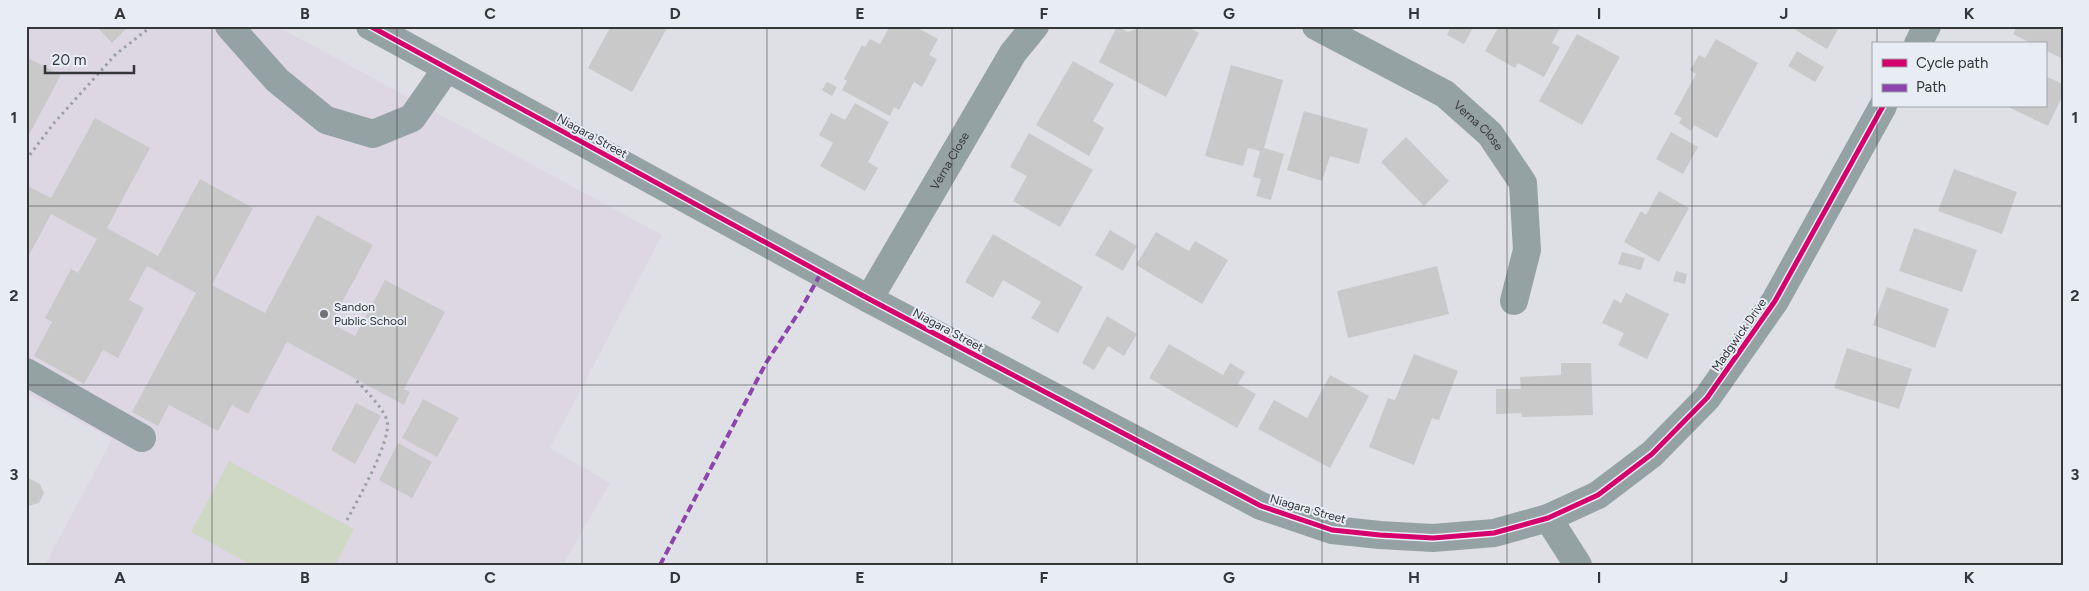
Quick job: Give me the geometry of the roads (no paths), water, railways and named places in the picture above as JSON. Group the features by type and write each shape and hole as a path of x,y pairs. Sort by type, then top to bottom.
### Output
{"street":[{"path":"229,26 277,80 326,120 373,134 412,118 446,68"},
{"name":"Niagara Street","path":"370,26 869,299 1261,506 1332,530 1433,538 1494,533 1548,518"},
{"name":"Verna Close","path":"869,299 1013,53 1035,26"},
{"path":"1919,42 1927,26"},
{"name":"Verna Close","path":"1324,28 1445,94 1490,134 1523,183 1527,250 1514,301"},
{"name":"Madgwick Drive","path":"1548,518 1598,495 1637,466 1652,454 1708,398 1775,302 1882,108"},
{"path":"26,372 142,438"},
{"path":"1548,518 1578,565"}],"place":[{"name":"Sandon Public School","path":"324,314"}]}
